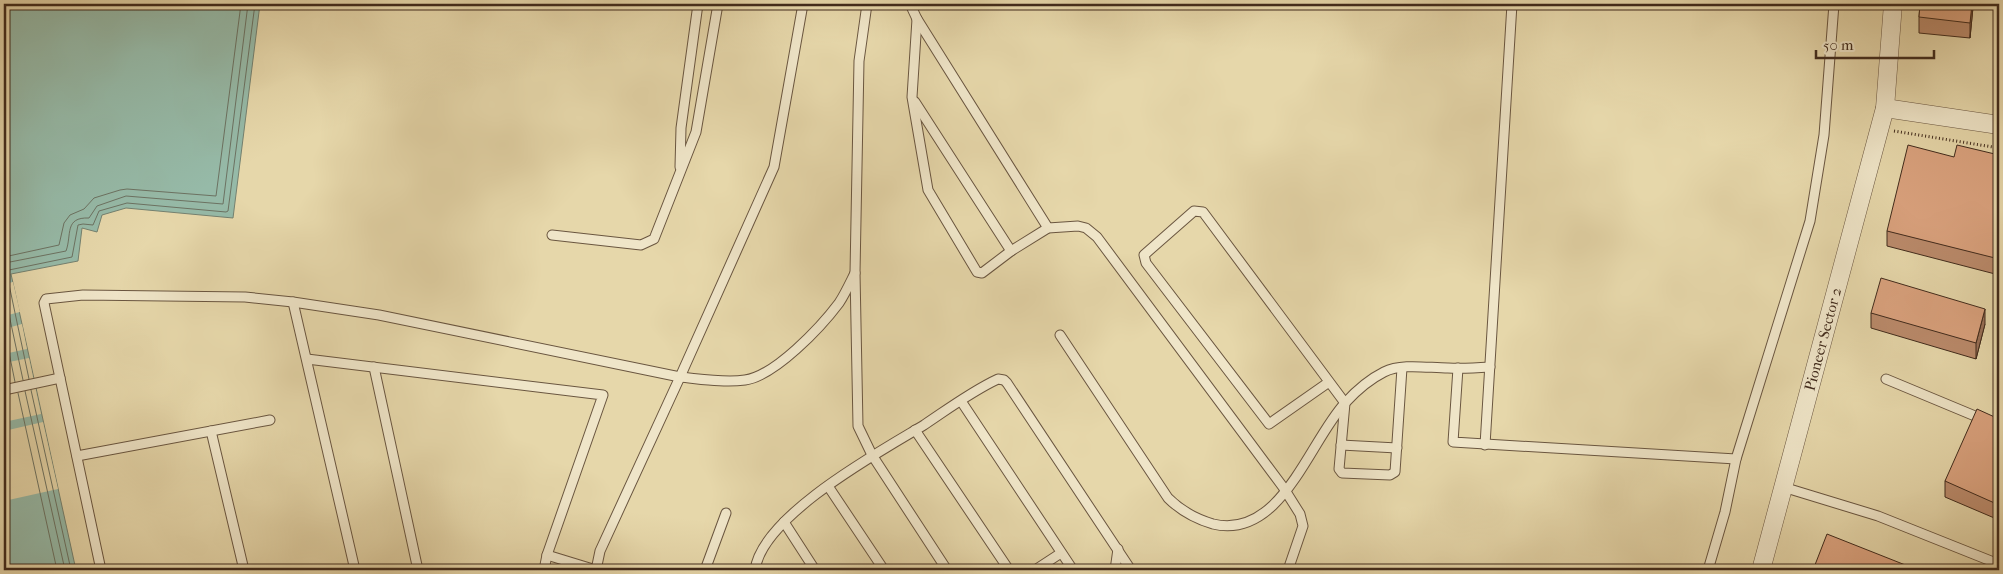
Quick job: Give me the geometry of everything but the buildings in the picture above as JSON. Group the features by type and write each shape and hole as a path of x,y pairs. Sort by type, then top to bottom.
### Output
{"street":[{"name":"Pioneer Sector 2","path":"1761,570 1886,108 1893,4"},
{"path":"1886,108 1999,125"}],"lane":[{"path":"679,175 681,128 698,4"},
{"path":"552,235 641,245 654,239 696,132 718,4"},
{"path":"547,555 596,570 600,552 774,166 803,4"},
{"path":"867,4 859,61 855,273 858,426 872,456 947,570"},
{"path":"910,4 917,19 1048,228"},
{"path":"1485,445 1512,4"},
{"path":"1708,570 1725,512 1736,459 1810,221 1824,135 1834,4"},
{"path":"917,19 912,97 928,190 977,272 982,273 1011,251 1048,228 1078,226 1086,228 1097,237 1286,492 1300,514 1303,526 1288,570"},
{"path":"912,97 1011,251"},
{"path":"1328,382 1269,424 1146,263 1144,255 1194,211 1203,212 1345,403 1338,469 1342,474 1390,475 1396,469 1402,368"},
{"path":"101,570 44,303 46,300 83,295 245,296 379,315 680,377 719,381 747,380 764,373 813,334 840,302 855,273"},
{"path":"293,302 355,570"},
{"path":"1060,335 1168,498 1176,507 1200,520 1224,526 1243,524 1261,516 1286,492 1345,403 1372,380 1385,372 1402,368 1490,368"},
{"path":"307,358 603,395 547,555 544,570"},
{"path":"374,367 418,570"},
{"path":"1458,368 1453,442 1736,459"},
{"path":"4,390 60,378"},
{"path":"755,570 756,560 784,522 804,504 872,456 998,379 1004,380 1131,570"},
{"path":"1886,379 1999,426"},
{"path":"961,401 1073,570"},
{"path":"76,456 270,420"},
{"path":"211,430 244,570"},
{"path":"915,430 1009,570"},
{"path":"1341,445 1397,448"},
{"path":"828,486 884,570"},
{"path":"1783,487 1878,516 1991,561"},
{"path":"705,570 726,513"},
{"path":"784,522 815,570"},
{"path":"1115,570 1118,549"},
{"path":"1035,570 1061,553"}],"path":[{"path":"1880,129 1999,148"}],"water":[{"path":"4,4 260,4 233,218 126,208 102,215 97,232 82,228 78,261 11,274 76,570 4,570"}],"pier":[{"path":"13,282 20,312 4,316 4,284"},
{"path":"22,324 27,349 4,354 4,329"},
{"path":"29,358 41,414 4,422 4,363"},
{"path":"43,422 58,489 4,501 4,431"}]}
